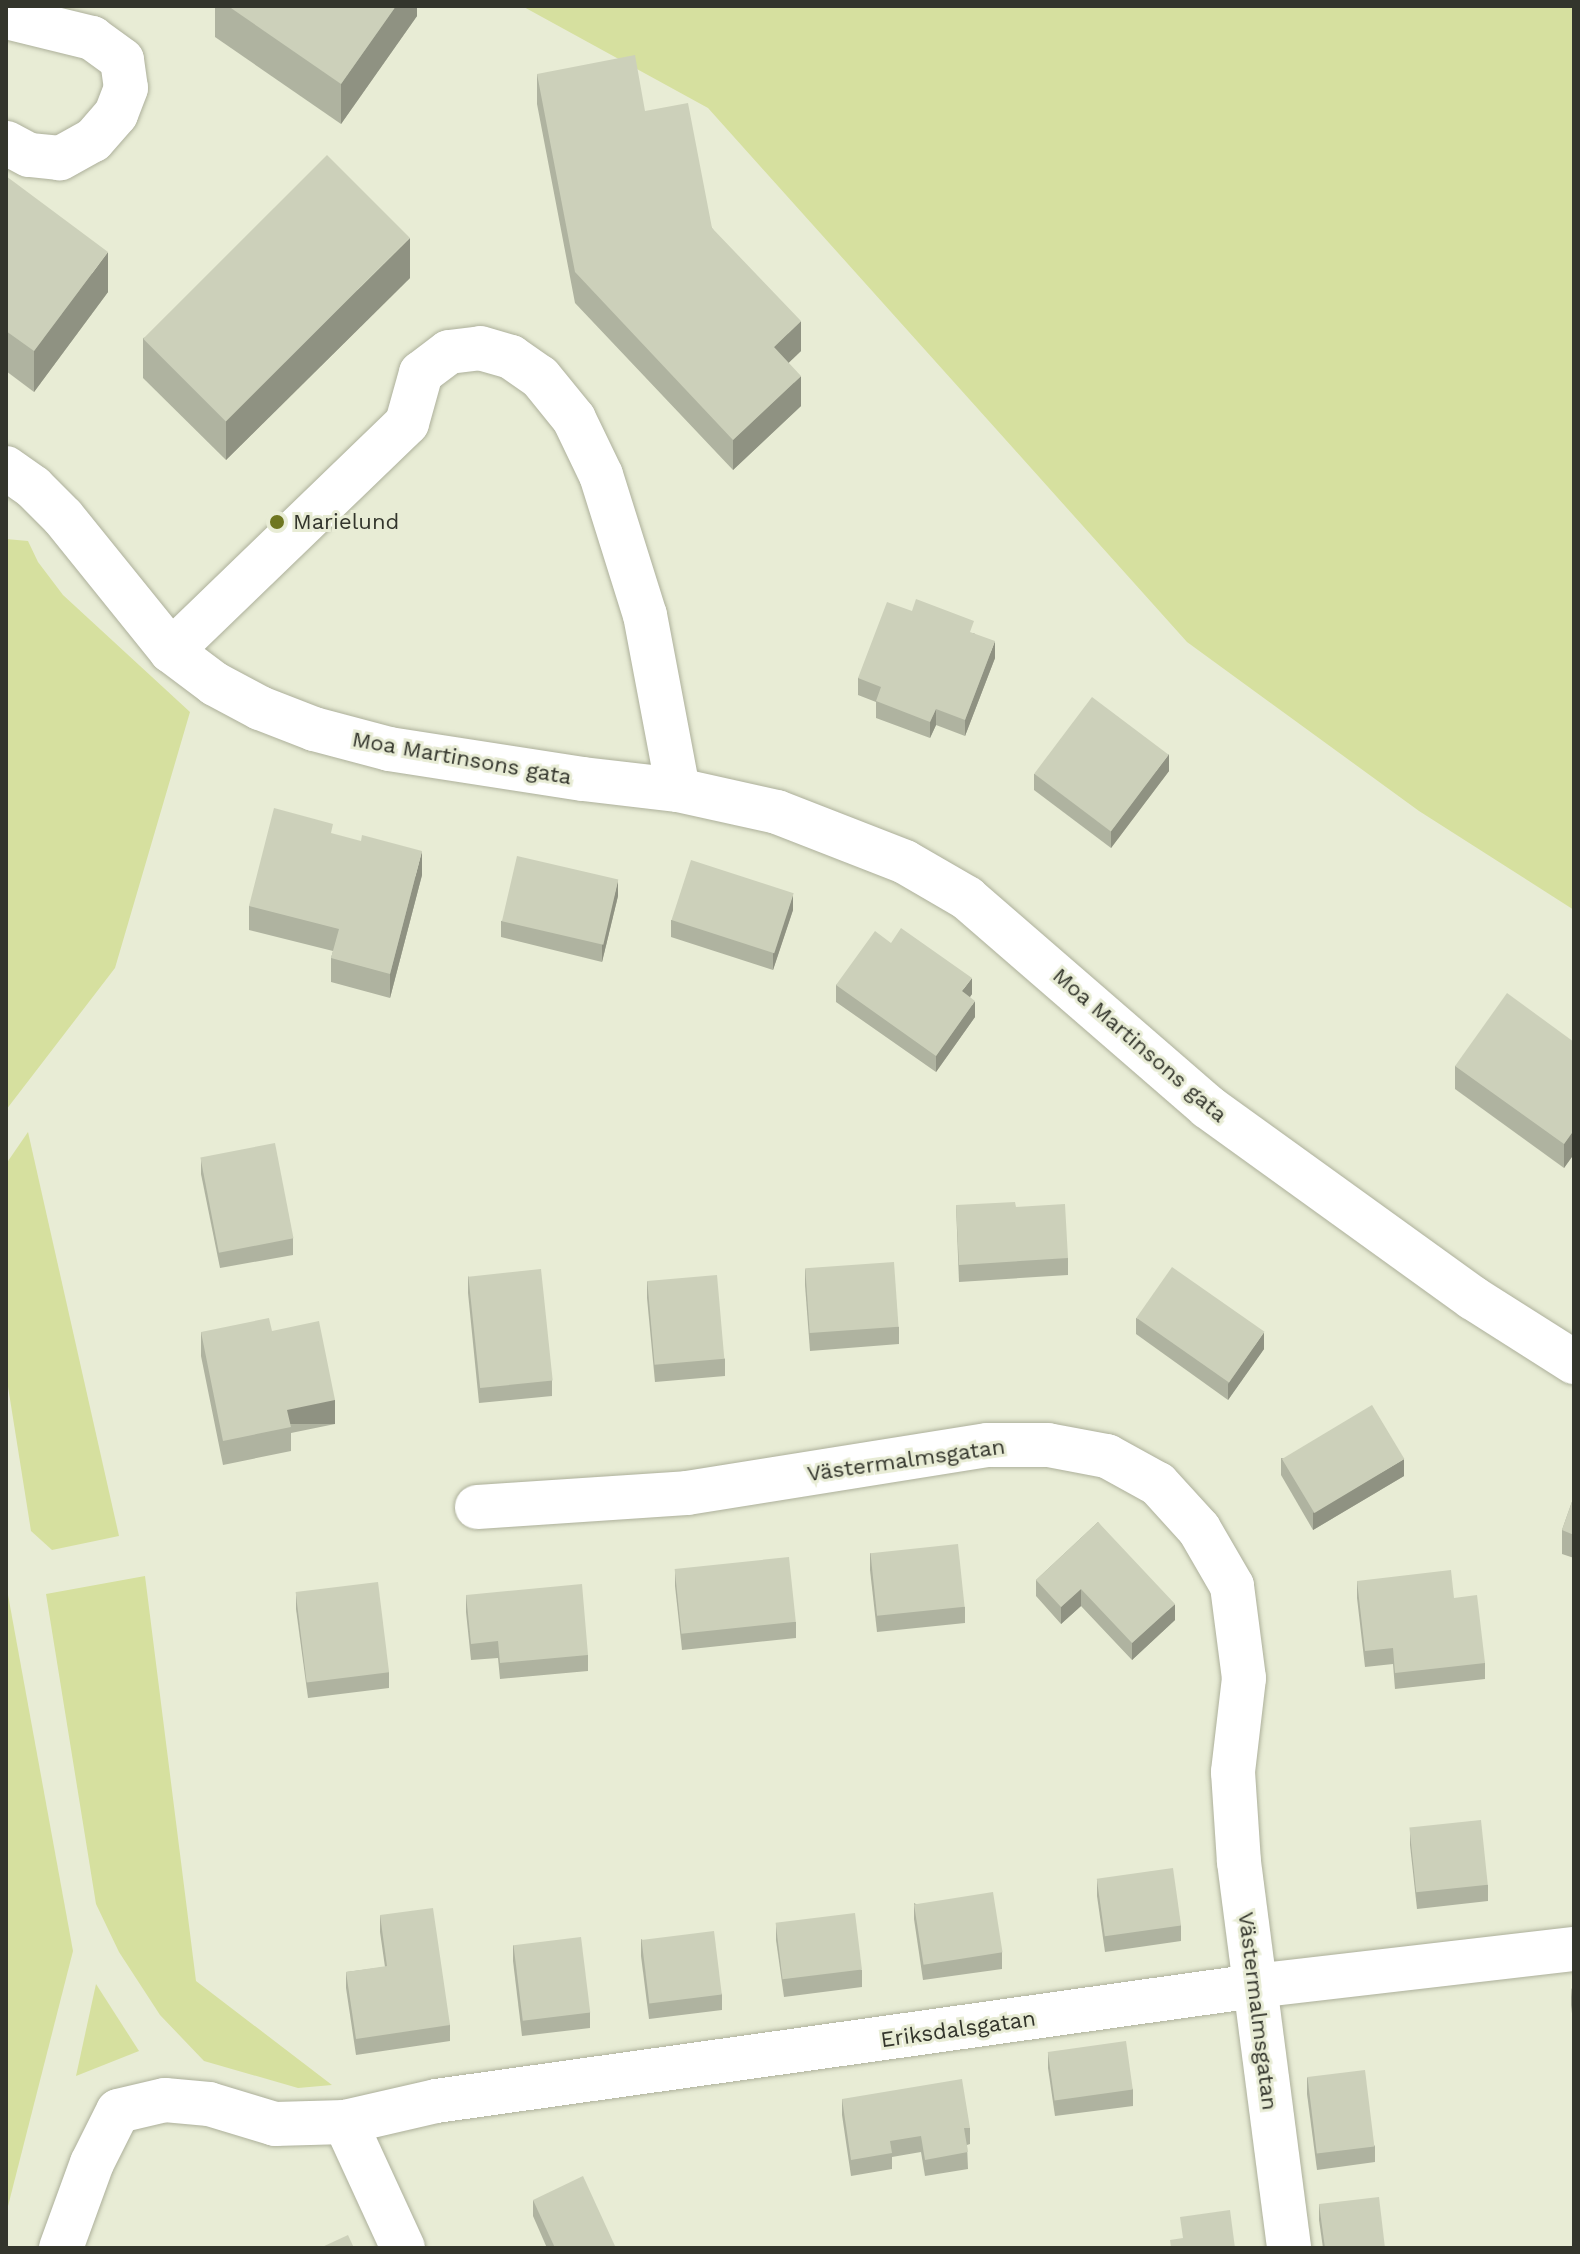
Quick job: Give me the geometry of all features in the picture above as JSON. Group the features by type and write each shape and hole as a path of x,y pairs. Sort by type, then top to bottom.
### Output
{"street":[{"path":"6,17 92,38 122,60 126,88 116,114 93,140 60,158 29,155 6,143"},
{"path":"171,651 407,423 421,373 449,352 480,348 511,357 540,377 574,419 601,475 645,615 678,790"},
{"name":"Moa Martinsons gata","path":"6,468 33,487 63,517 107,576 171,651 215,684 260,708 314,729 389,749 583,779 678,790 777,812 837,832 905,862 967,898 1208,1107 1473,1298 1574,1362"},
{"name":"Västermalmsgatan","path":"477,1507 687,1493 987,1445 1048,1445 1107,1456 1158,1484 1199,1529 1232,1586 1244,1678 1233,1772 1254,1986 1289,2248"},
{"name":"Eriksdalsgatan","path":"61,2248 92,2163 118,2111 165,2100 209,2104 275,2124 345,2122 436,2101 1254,1986 1574,1949"},
{"path":"345,2122 403,2248"}],"green space":[{"path":"522,6 1574,6 1574,910 1419,811 1187,642 708,108"},
{"path":"6,539 28,541 38,562 63,595 190,712 115,968 6,1110"},
{"path":"28,1132 119,1536 52,1550 31,1531 6,1374 6,1164"},
{"path":"145,1576 196,1981 332,2085 298,2088 204,2061 160,2015 119,1952 96,1904 46,1594"},
{"path":"6,1584 73,1951 6,2214"},
{"path":"96,1984 139,2051 76,2076"}],"building":[{"path":"228,6 396,6 341,84"},
{"path":"635,55 645,111 688,103 712,228 801,321 774,347 801,376 733,440 575,272 537,74"},
{"path":"327,155 410,238 226,422 143,339"},
{"path":"6,176 108,252 34,351 6,331"},
{"path":"916,599 974,621 970,632 995,641 965,720 936,709 930,722 876,701 881,687 858,678 887,602 912,611"},
{"path":"1092,697 1169,755 1111,831 1034,774"},
{"path":"274,808 333,824 331,833 361,841 362,835 422,851 390,974 331,958 339,929 249,906"},
{"path":"517,856 618,879 603,945 502,921"},
{"path":"691,860 794,893 774,953 672,920"},
{"path":"901,928 972,978 962,991 975,1001 936,1056 836,985 875,931 891,943"},
{"path":"1507,993 1574,1042 1574,1130 1564,1144 1455,1066"},
{"path":"275,1143 294,1238 219,1253 200,1158"},
{"path":"1015,1202 1016,1207 1065,1204 1068,1258 959,1265 956,1205"},
{"path":"894,1262 899,1327 810,1333 805,1268"},
{"path":"1172,1267 1265,1332 1229,1383 1136,1318"},
{"path":"541,1269 553,1380 480,1388 468,1277"},
{"path":"717,1275 724,1359 655,1365 647,1281"},
{"path":"269,1318 272,1331 319,1321 335,1400 287,1410 291,1427 223,1441 201,1332"},
{"path":"1372,1405 1404,1459 1314,1513 1282,1459"},
{"path":"1574,1496 1574,1535 1562,1530"},
{"path":"1098,1522 1175,1604 1132,1643 1081,1589 1061,1607 1036,1580"},
{"path":"958,1544 965,1607 877,1616 870,1553"},
{"path":"789,1557 796,1622 681,1634 675,1569"},
{"path":"1451,1570 1454,1598 1477,1595 1485,1663 1395,1673 1393,1648 1365,1651 1357,1581"},
{"path":"378,1582 389,1672 307,1682 296,1592"},
{"path":"582,1584 588,1655 500,1663 498,1641 471,1644 466,1595"},
{"path":"1481,1820 1488,1885 1416,1892 1409,1828"},
{"path":"1173,1868 1181,1925 1105,1936 1097,1879"},
{"path":"993,1892 1003,1952 924,1965 914,1905"},
{"path":"433,1908 450,2025 356,2039 346,1972 387,1966 380,1915"},
{"path":"855,1913 862,1970 783,1979 776,1923"},
{"path":"714,1931 722,1995 649,2003 642,1940"},
{"path":"581,1937 590,2012 523,2021 514,1945"},
{"path":"1126,2041 1133,2090 1055,2101 1048,2052"},
{"path":"1365,2070 1374,2146 1317,2153 1307,2077"},
{"path":"962,2079 970,2128 964,2128 968,2152 925,2160 921,2136 890,2141 892,2153 851,2160 842,2099"},
{"path":"583,2176 615,2246 555,2248 533,2200"},
{"path":"1379,2197 1385,2248 1325,2248 1319,2204"},
{"path":"1230,2210 1235,2248 1171,2248 1170,2240 1183,2238 1180,2217"},
{"path":"348,2235 354,2248 320,2248"}],"place":[{"name":"Marielund","path":"277,522"}]}
